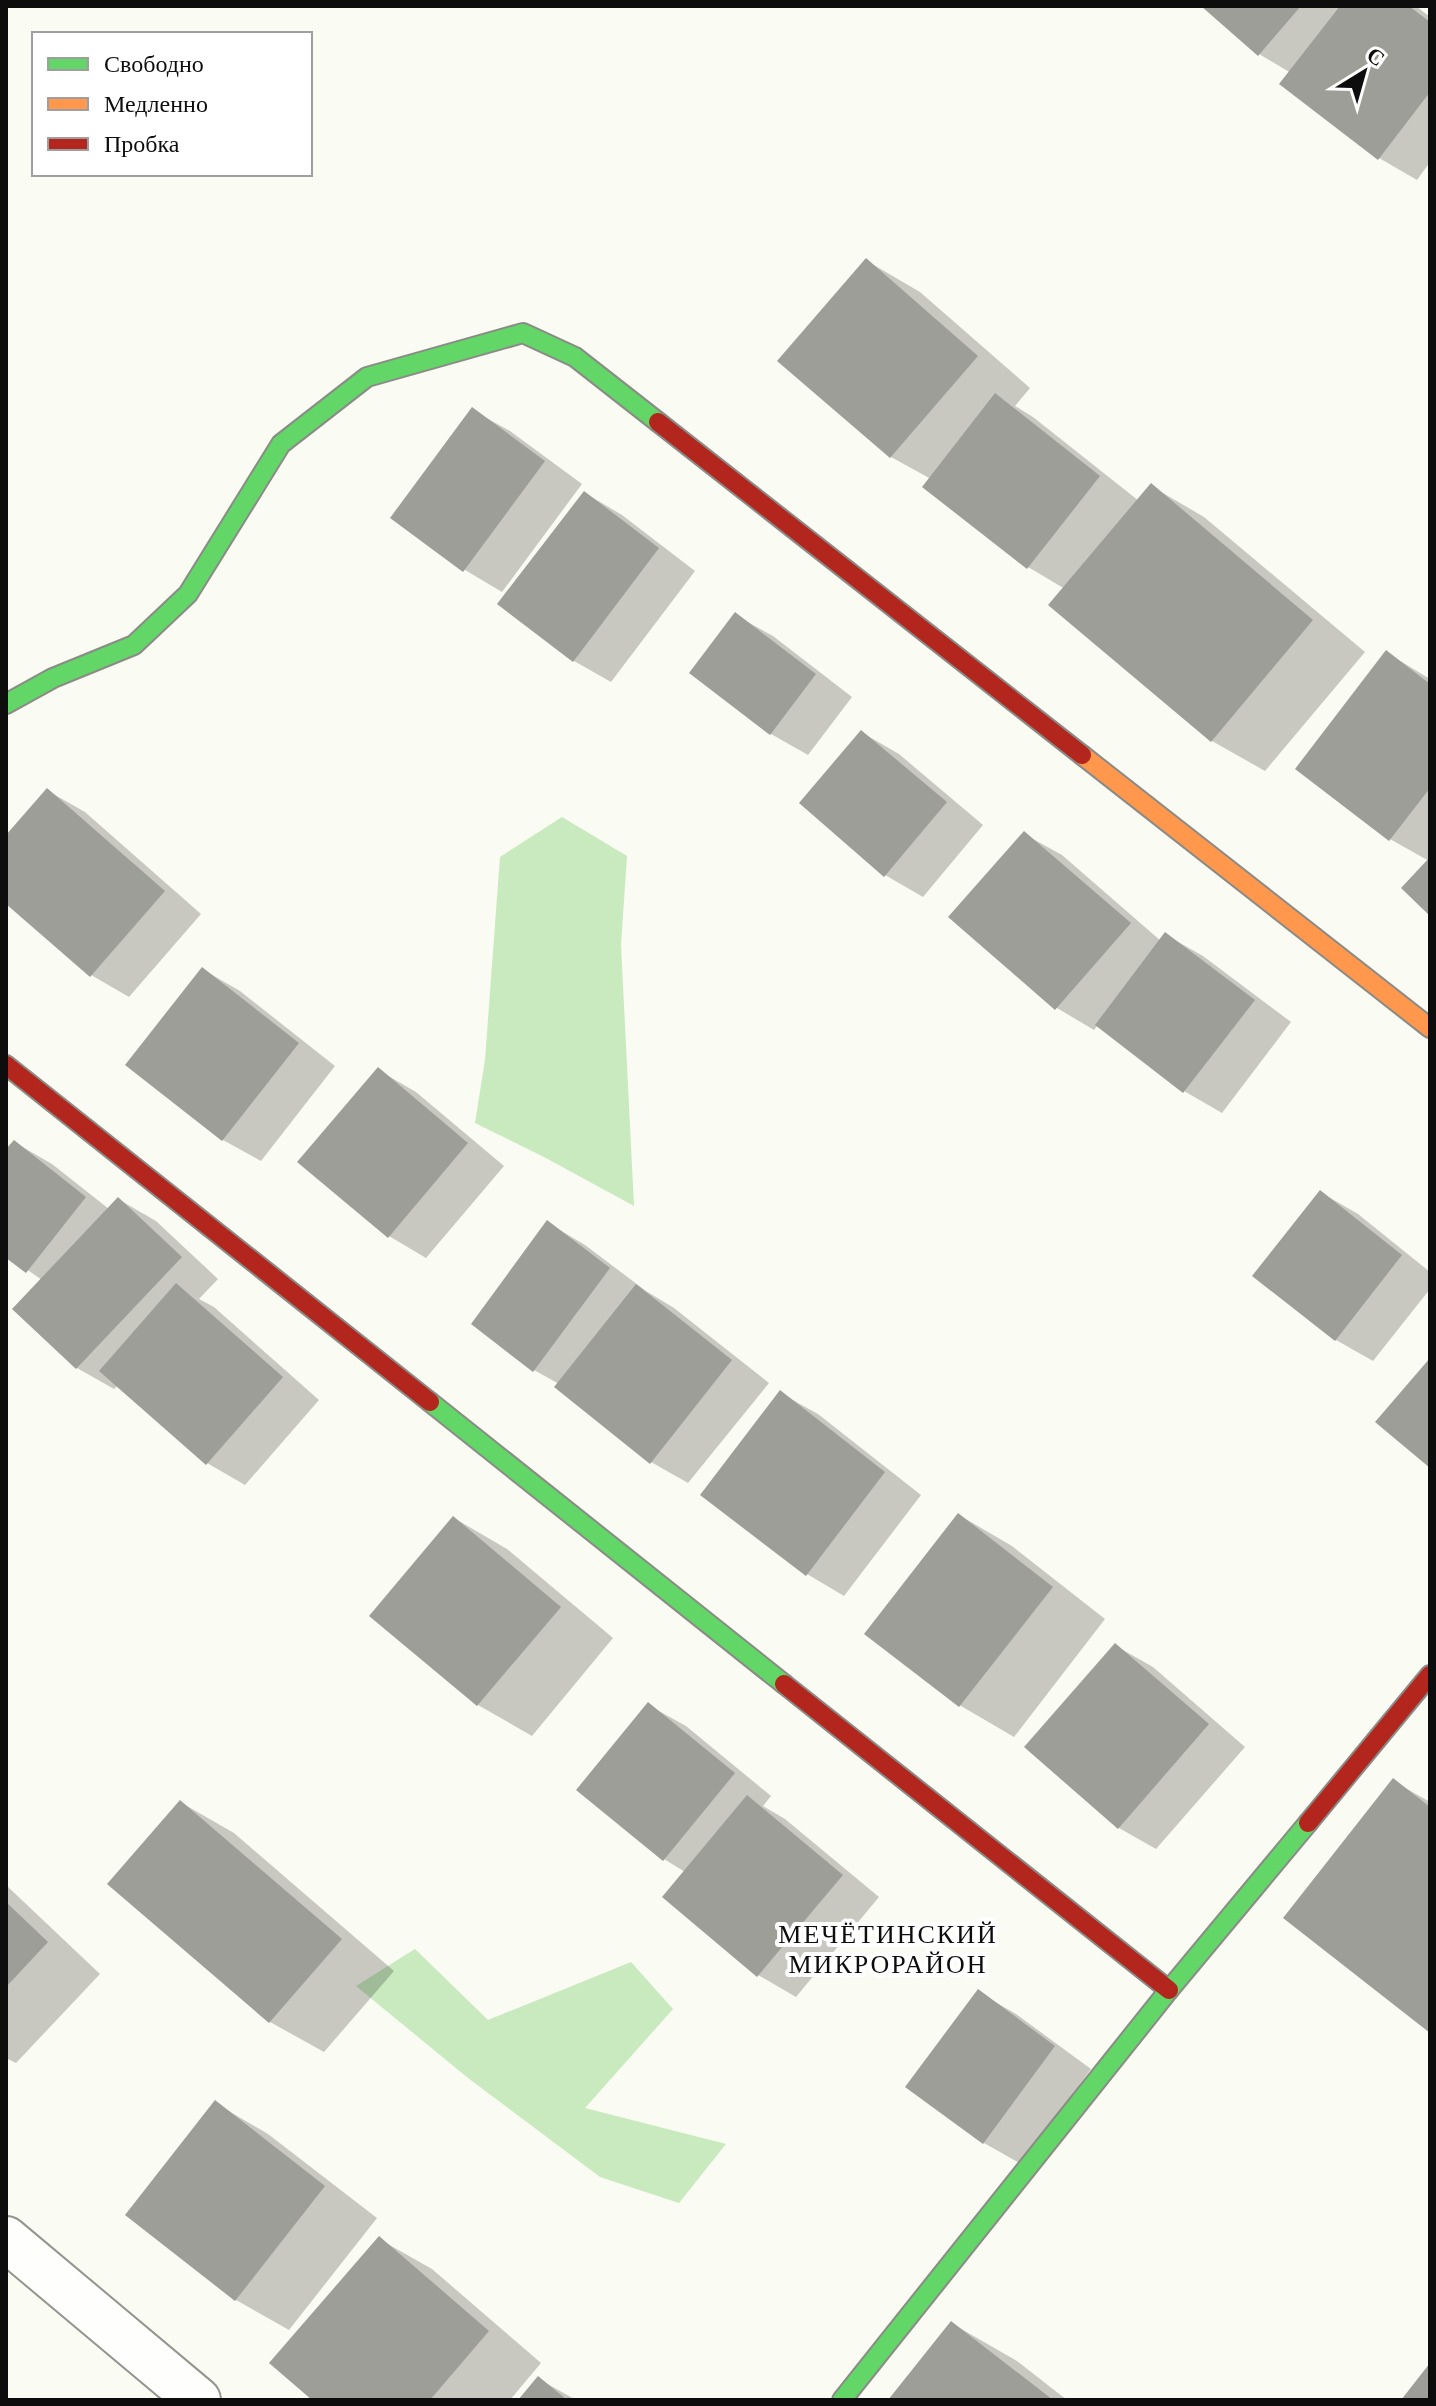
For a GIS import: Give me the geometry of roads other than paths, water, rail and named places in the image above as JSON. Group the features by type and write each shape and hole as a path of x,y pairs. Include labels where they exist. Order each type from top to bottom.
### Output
{"street":[{"path":"6,704 53,678 134,645 188,594 281,444 367,377 523,333 575,357 1430,1028"},
{"path":"6,1065 1169,1990"},
{"path":"842,2400 1169,1990 1430,1675"},
{"path":"6,2239 198,2400"}],"district":[{"name":"МЕЧЁТИНСКИЙ МИКРОРАЙОН","path":"888,1949"}]}
